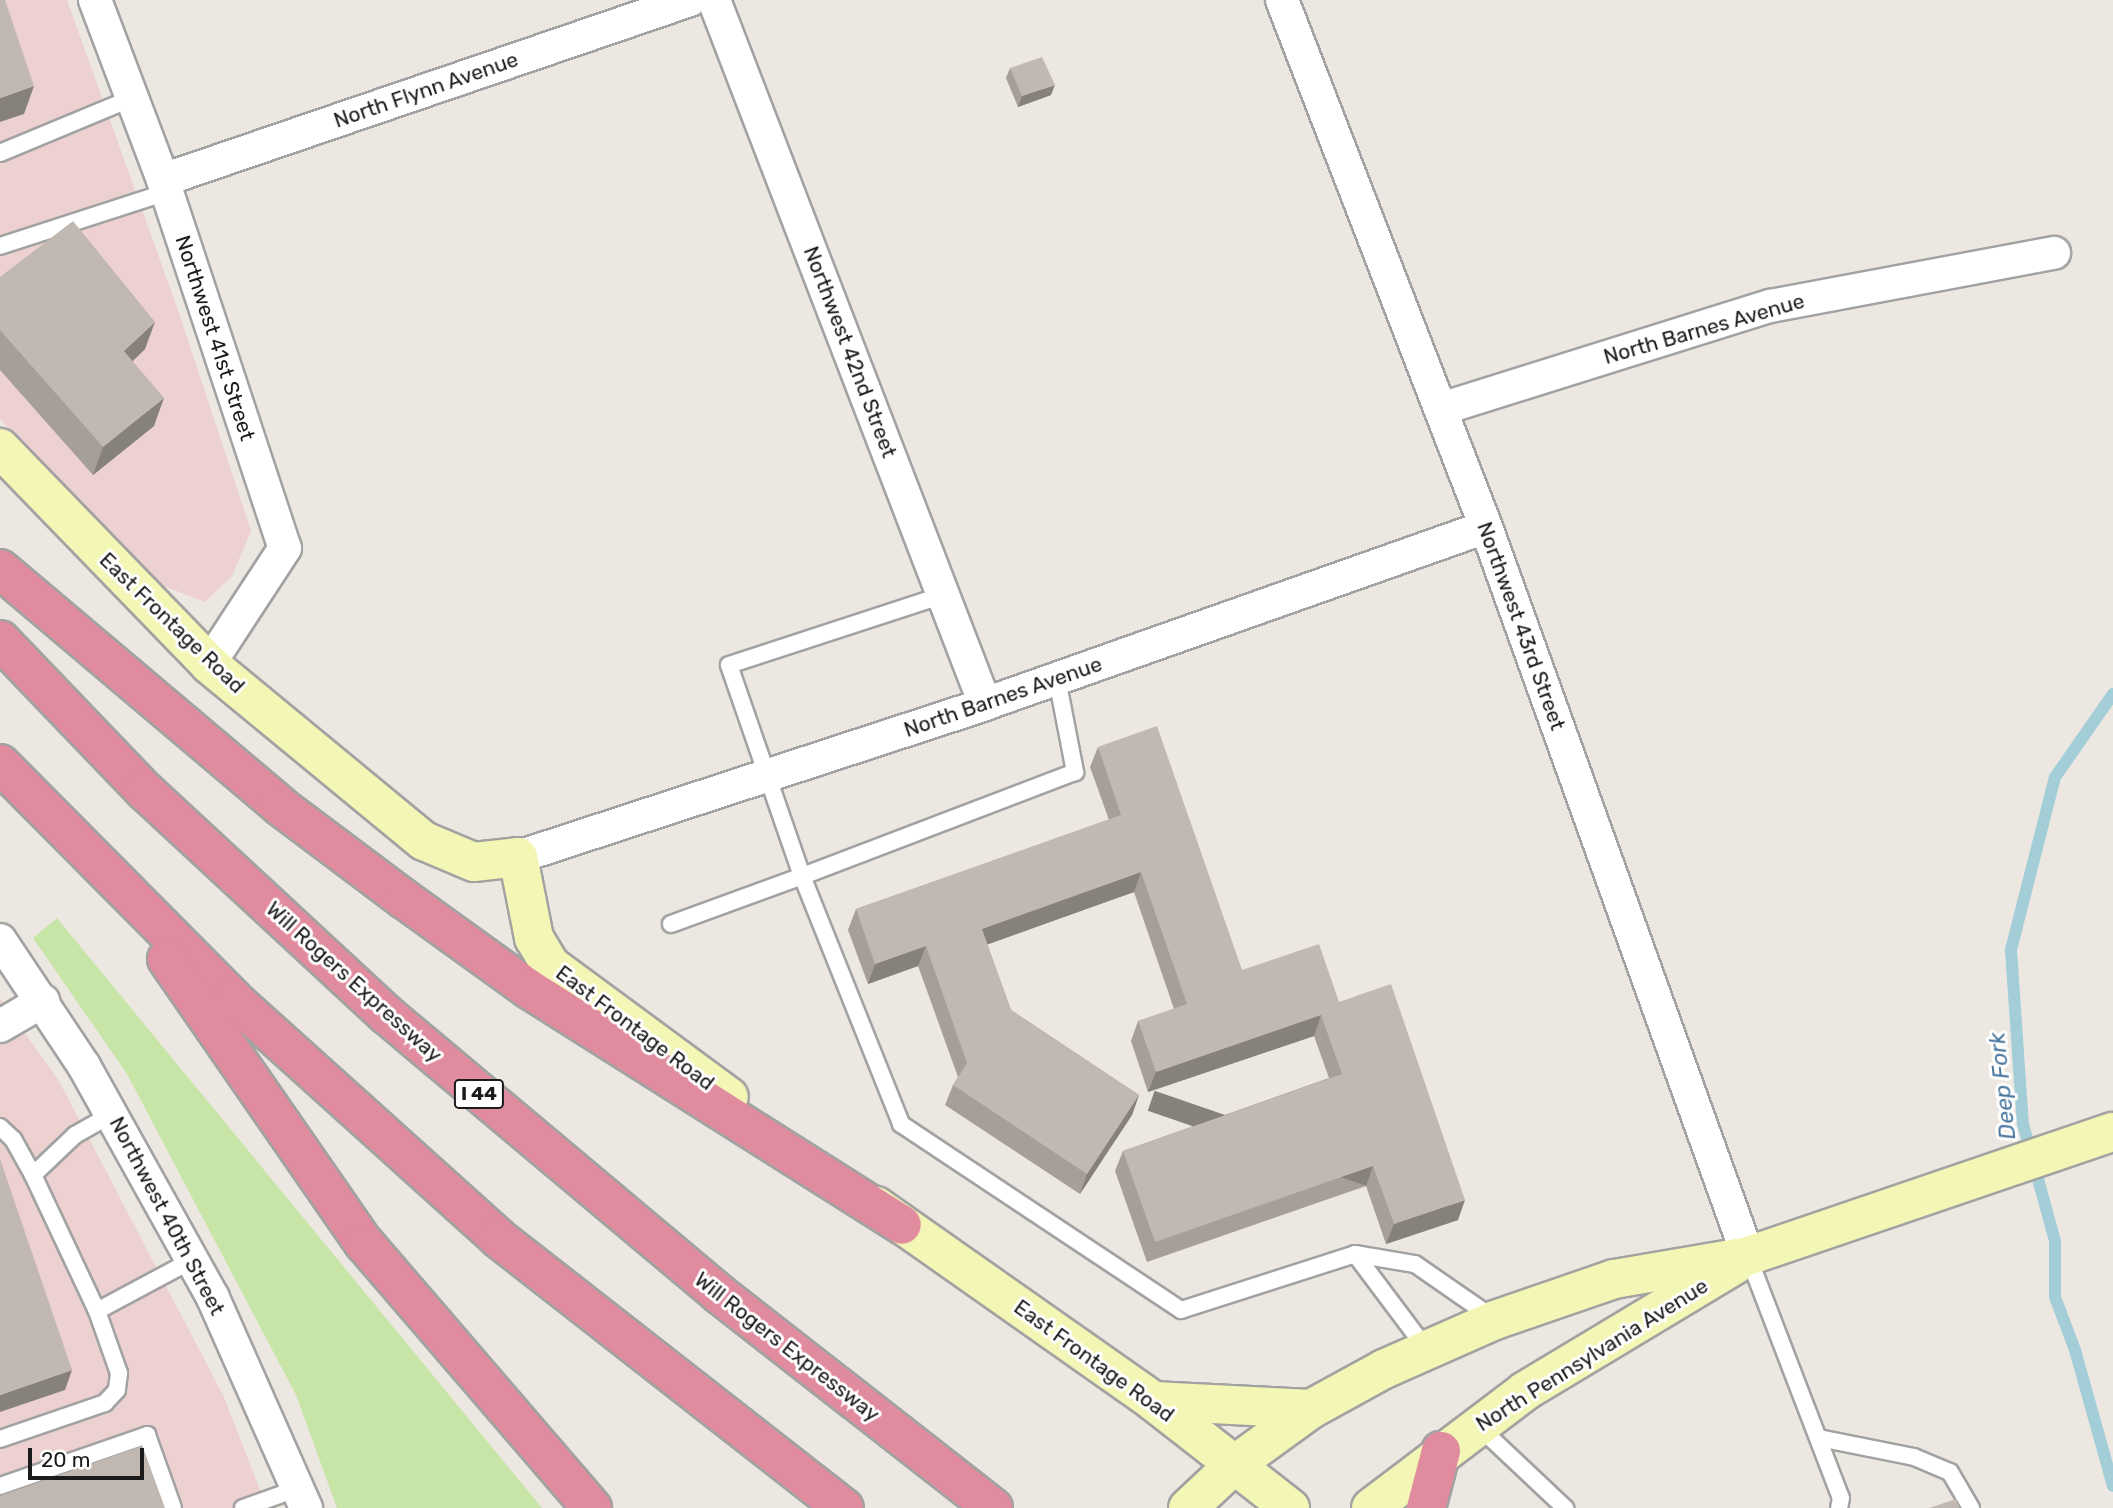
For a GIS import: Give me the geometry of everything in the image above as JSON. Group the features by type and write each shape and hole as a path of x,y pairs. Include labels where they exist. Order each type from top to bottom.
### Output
{"highway":[{"path":"0,569 280,806 449,932 528,989 902,1225"},
{"name":"Will Rogers Expressway","path":"0,640 145,791 387,1015 718,1293 993,1508"},
{"path":"0,764 116,885 233,999 498,1237 844,1508"},
{"path":"116,885 365,1242 592,1508"},
{"path":"1426,1508 1441,1451"}],"main road":[{"name":"East Frontage Road","path":"0,448 209,664 424,841 474,862 517,857 534,938 550,965 902,1225 1153,1401 1290,1508"},
{"name":"North Pennsylvania Avenue","path":"1188,1508 1234,1465 1311,1409 1427,1350 1496,1320 1614,1279 1748,1256 2096,1137"},
{"name":"North Pennsylvania Avenue","path":"1371,1508 1441,1451 1536,1384 1748,1256"},
{"path":"1153,1401 1311,1409"},
{"path":"1234,1465 1245,1508"}],"street":[{"name":"Northwest 41st Street","path":"95,0 165,186 285,548 209,664"},
{"name":"North Flynn Avenue","path":"165,186 690,0"},
{"name":"Northwest 42nd Street","path":"714,0 985,704"},
{"name":"Northwest 43rd Street","path":"1282,0 1486,527 1748,1256"},
{"name":"North Barnes Avenue","path":"1441,409 1770,306 2054,253"},
{"name":"North Barnes Avenue","path":"517,857 985,704 1486,527"},
{"name":"Northwest 40th Street","path":"0,940 43,1001 112,1114 192,1260 262,1399 303,1498"},
{"path":"0,1026 43,1001"}],"lane":[{"path":"0,153 132,98"},
{"path":"0,246 165,186"},
{"path":"943,595 729,664 802,876 901,1124 1181,1310 1355,1254 1415,1264 1496,1320"},
{"path":"671,924 1075,772 1057,679"},
{"path":"33,1175 75,1135 112,1114"},
{"path":"0,1127 13,1139 33,1175 97,1311 119,1373 117,1390 105,1403 0,1439"},
{"path":"1355,1254 1427,1350"},
{"path":"1748,1256 1841,1498 1839,1508"},
{"path":"97,1311 192,1260"},
{"path":"1478,1425 1565,1508"},
{"path":"0,1486 147,1434 173,1508"},
{"path":"1819,1438 1914,1457 1950,1472 1971,1508"},
{"path":"243,1508 303,1498"}],"shaded area":[{"path":"0,0 67,0 178,310 251,531 232,576 205,602 148,580 0,419"},
{"path":"0,998 59,1081 224,1397 267,1508 0,1508"}],"green space":[{"path":"57,918 542,1508 337,1508 296,1395 127,1074 33,938"}],"building":[{"path":"0,0 5,0 34,86 0,98"},
{"path":"1042,57 1055,85 1022,96 1010,68"},
{"path":"73,221 155,322 124,351 164,398 103,447 0,330 0,277"},
{"path":"1157,726 1242,970 1319,944 1339,1002 1391,984 1465,1200 1394,1224 1373,1166 1155,1242 1123,1151 1342,1074 1321,1015 1156,1072 1138,1021 1187,1004 1141,872 982,929 1011,1010 1139,1095 1087,1174 953,1085 967,1063 926,946 875,964 856,909 1121,815 1098,747"},
{"path":"0,1159 72,1370 0,1395"},
{"path":"142,1446 165,1508 0,1508 0,1496"},
{"path":"1956,1499 1959,1508 1929,1508"}],"waterway":[{"name":"Deep Fork","path":"2113,694 2055,777 2011,950 2023,1124 2055,1241 2055,1297 2075,1350 2113,1486"}]}
